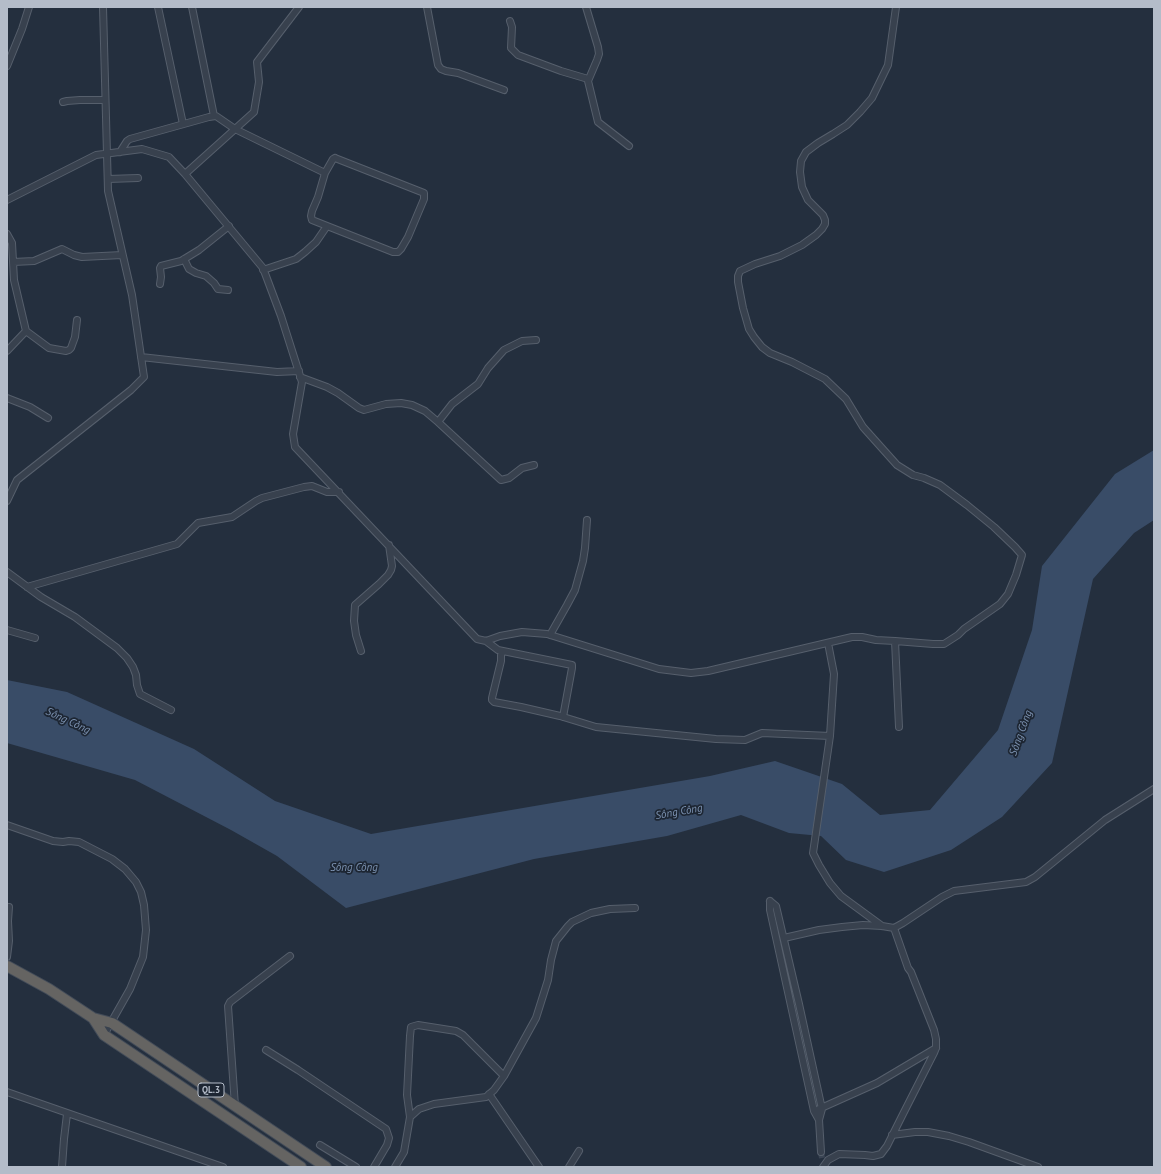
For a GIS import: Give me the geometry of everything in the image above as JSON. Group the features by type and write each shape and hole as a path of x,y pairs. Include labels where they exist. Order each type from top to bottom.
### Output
{"highway":[{"name":"QL.3","path":"7,966 49,989 93,1018 112,1023 326,1167"},
{"name":"QL.3","path":"93,1018 104,1035 301,1167"}],"street":[{"path":"7,66 22,30 28,7"},
{"path":"7,501 17,480 130,390 144,377 132,295 108,191 104,7"},
{"path":"158,7 183,124"},
{"path":"192,7 214,116 234,129 325,173"},
{"path":"185,174 254,112 259,82 257,62 299,7"},
{"path":"427,7 438,65 441,69 458,73 504,90"},
{"path":"586,7 599,54 598,60 588,79 598,122 629,146"},
{"path":"486,641 500,636 522,632 550,635 659,669 691,673 708,671 852,637 862,636 876,640 944,644 1000,604 1008,594 1022,555 1016,547 994,527 940,485 913,475 897,465 863,427 846,399 825,379 792,362 770,353 762,347 749,329 740,293 738,276 740,271 780,256 802,245 822,229 825,220 823,215 808,200 802,187 800,172 801,161 806,152 818,142 847,125 872,98 888,65 896,7"},
{"path":"510,21 512,27 511,48 518,55 588,79"},
{"path":"63,102 67,100 105,100"},
{"path":"120,152 130,139 214,116"},
{"path":"7,200 96,155 142,149 169,157 185,174 264,270 281,316 302,382 292,434 295,447 477,639 486,641 498,650 572,665 563,717"},
{"path":"336,158 424,194 425,196 408,237 398,252 393,252 327,226 312,220 311,216 325,173 333,159 336,158"},
{"path":"108,178 138,178"},
{"path":"160,284 161,266 172,264 184,259 199,250 228,226"},
{"path":"264,270 296,259 316,242 327,226"},
{"path":"7,234 12,243 11,265 26,331 49,348 66,351 71,348 75,337 77,320"},
{"path":"11,265 34,261 62,250 82,257 122,254"},
{"path":"184,259 189,269 206,276 218,289 228,290"},
{"path":"7,351 26,331"},
{"path":"438,422 452,404 478,384 488,368 504,350 522,341 536,340"},
{"path":"141,357 300,374 338,393 364,410 386,404 412,404 438,422 501,480 509,478 522,468 534,465"},
{"path":"7,398 30,407 48,418"},
{"path":"27,586 177,544 198,524 232,518 262,498 312,486 327,492 338,492"},
{"path":"550,635 575,590 584,554 587,520"},
{"path":"361,651 356,635 354,621 355,604 379,584 391,570 392,566 389,545"},
{"path":"7,572 41,597 75,617 117,648 127,658 133,667 140,694 171,710"},
{"path":"7,630 35,638"},
{"path":"894,641 899,727"},
{"path":"828,643 834,674 830,736 813,853 833,888 841,896 882,926"},
{"path":"503,651 492,700 494,702 563,717 596,727 716,739 745,740 762,733 830,736"},
{"path":"784,938 819,930 863,925 894,928 954,891 1026,882 1035,877 1105,820 1154,789"},
{"path":"7,825 53,841 79,842 112,859 125,869 136,882 141,892 144,905 146,930 143,957 130,989 104,1035"},
{"path":"819,1123 814,1111 770,910 770,902 776,906 822,1109 819,1123 823,1166"},
{"path":"7,957 9,941 9,907"},
{"path":"410,1117 419,1109 434,1104 486,1097 494,1090 504,1076 534,1021 548,980 556,941 572,922 591,913 610,909 635,908"},
{"path":"823,1166 833,1156 839,1154 873,1156 881,1154 936,1048 934,1030 911,972 908,968 894,928"},
{"path":"235,1106 228,1006 230,1002 290,956"},
{"path":"395,1167 404,1152 410,1117 407,1095 411,1028 418,1025 456,1031 463,1035 504,1076"},
{"path":"814,1111 822,1109 877,1083 936,1048"},
{"path":"266,1050 386,1130 389,1138 387,1145 374,1167"},
{"path":"7,1092 222,1167"},
{"path":"489,1094 539,1167"},
{"path":"62,1167 67,1114"},
{"path":"892,1135 928,1132 949,1136 976,1144 1038,1167"},
{"path":"320,1145 356,1167"},
{"path":"569,1167 579,1151"}],"water":[{"name":"Sông Công","path":"1154,450 1154,520 1134,533 1093,579 1052,763 1002,817 951,850 884,872 846,860 821,836 789,833 741,815 667,836 534,859 346,908 277,856 231,830 135,780 7,743 7,680 67,692 194,749 275,801 371,834 710,776 775,761 842,784 880,815 930,810 998,730 1032,630 1042,566 1115,474"}],"tunnel":[{"path":"821,1152 822,1158"}]}
